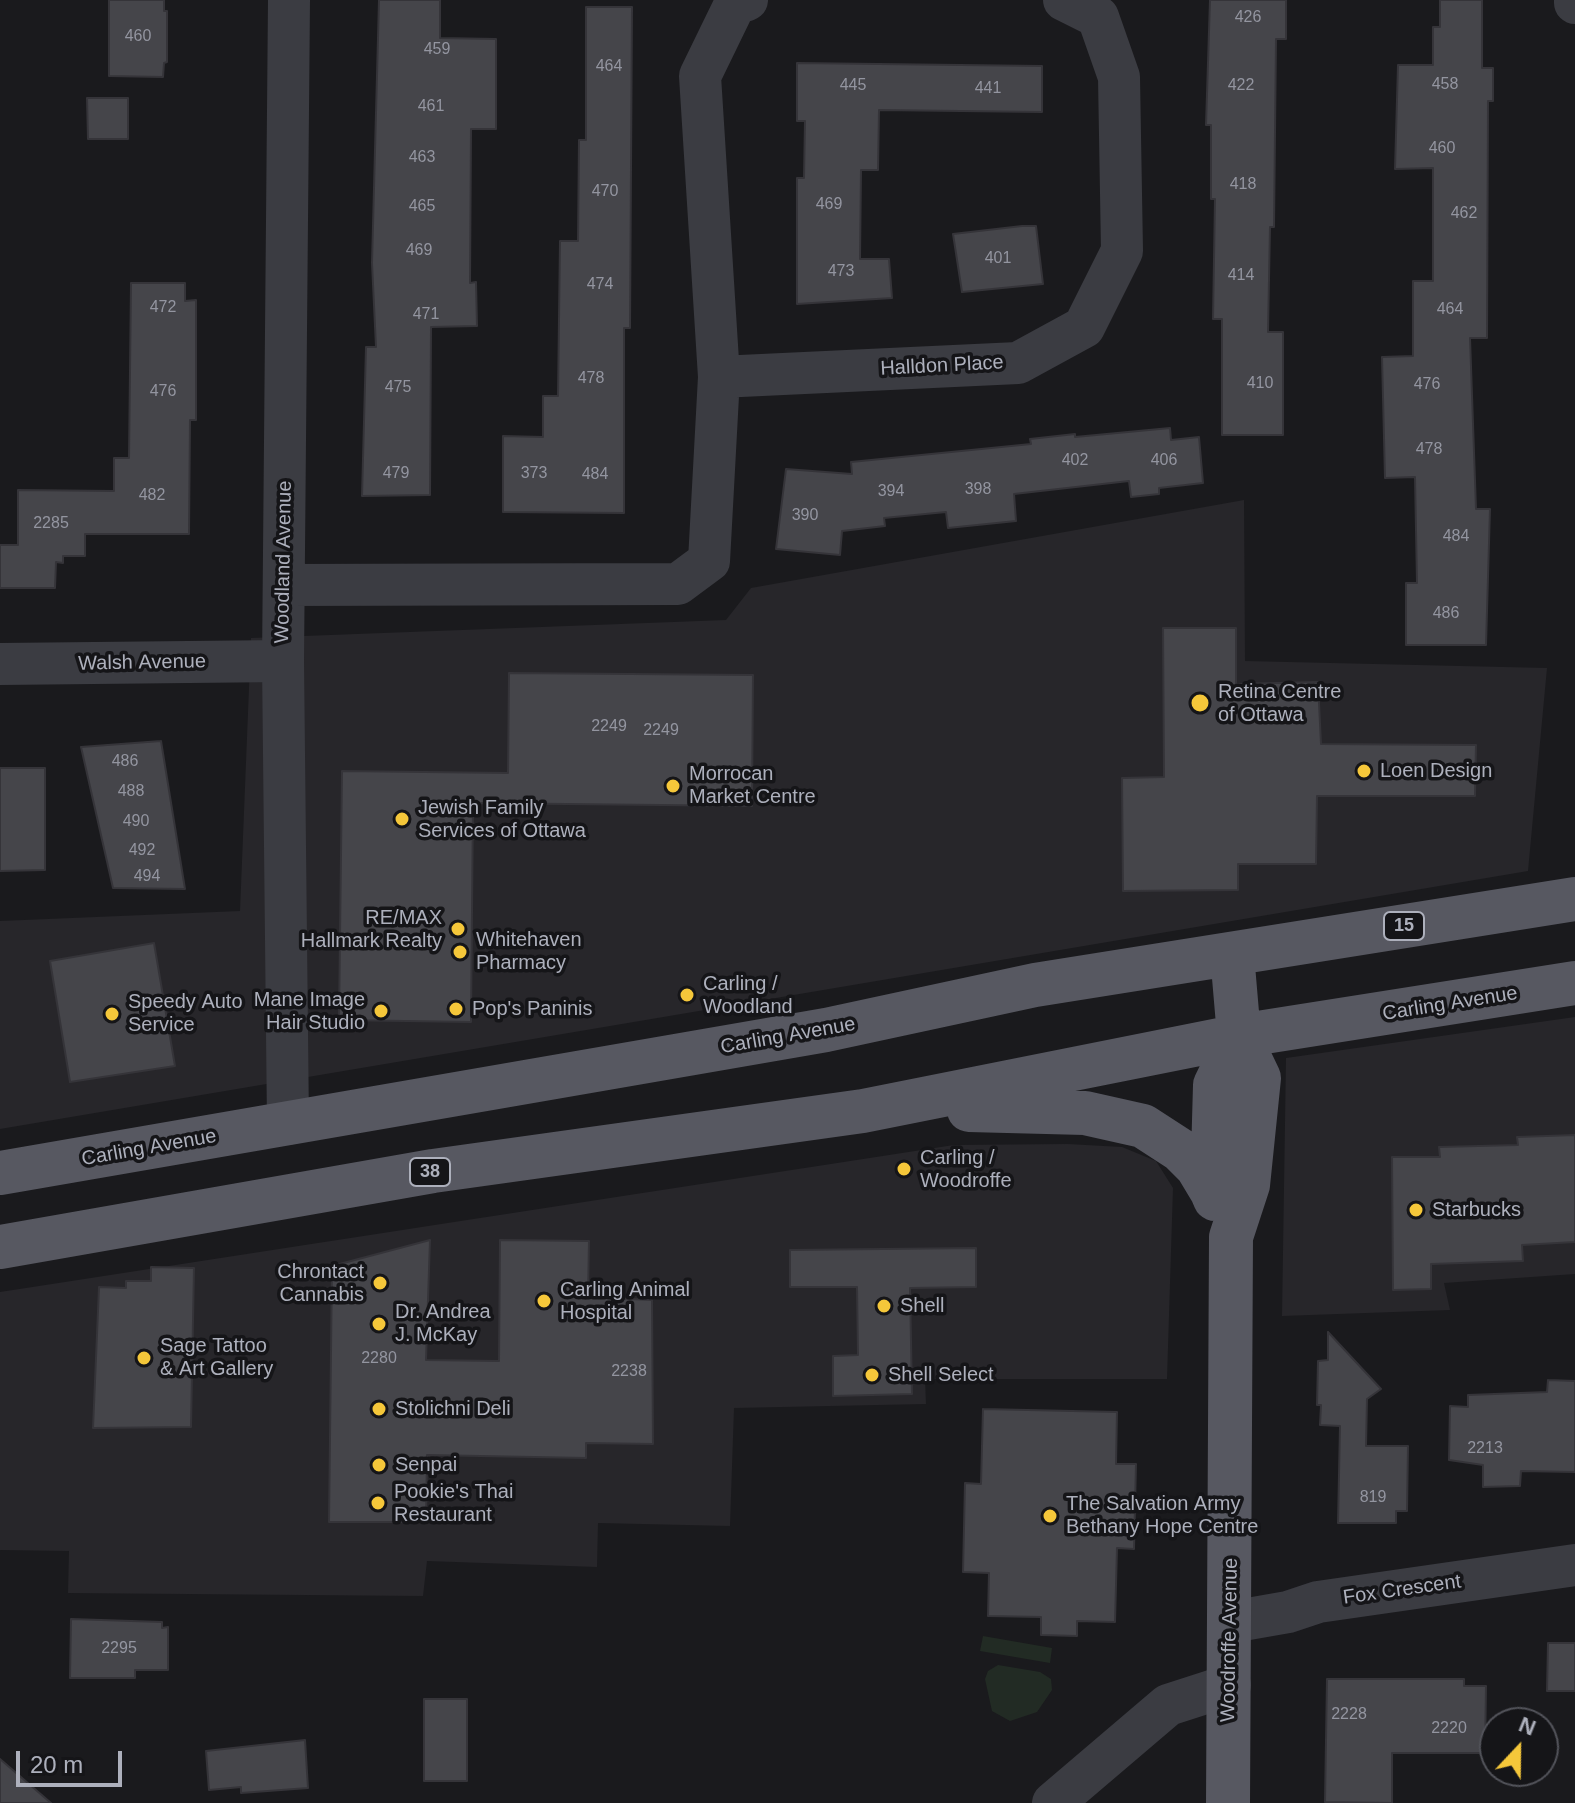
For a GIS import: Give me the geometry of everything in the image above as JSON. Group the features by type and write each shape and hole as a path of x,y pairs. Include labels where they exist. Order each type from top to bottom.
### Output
{"main road":[{"name":"Carling Avenue","path":"0,1173 826,1030 1035,985 1575,899"},
{"path":"1232,954 1239,1036"},
{"name":"Carling Avenue","path":"0,1247 433,1171 863,1111 1239,1036 1575,983"},
{"name":"Woodroffe Avenue","path":"1231,1237 1212,1192 1215,1085 1239,1036"},
{"name":"Woodroffe Avenue","path":"1228,1803 1231,1237 1248,1185 1259,1078 1239,1036"},
{"path":"863,1111 1037,1110 1116,1118 1161,1134 1197,1167 1212,1192"}],"street":[{"name":"Woodland Avenue","path":"288,1124 283,661 289,0"},
{"path":"284,585 678,584 709,561 719,377 700,76 735,4 747,0"},
{"name":"Halldon Place","path":"719,377 1018,363 1084,327 1122,251 1119,77 1098,17 1064,0"},
{"name":"Walsh Avenue","path":"0,664 283,661"},
{"name":"Fox Crescent","path":"1231,1622 1288,1612 1318,1602 1575,1565"},
{"path":"1053,1803 1168,1705 1230,1685"}],"shaded area":[{"path":"1244,500 1245,661 1547,668 1528,871 0,1129 0,921 240,911 251,638 726,620 751,588"},
{"path":"1575,1017 1575,1274 1444,1283 1450,1310 1282,1316 1286,1058"},
{"path":"954,1145 1122,1147 1156,1161 1173,1188 1167,1379 925,1379 926,1404 734,1408 730,1526 598,1523 597,1567 427,1561 423,1596 68,1593 69,1551 0,1550 0,1292"},
{"path":"983,1636 1052,1648 1050,1663 980,1651"},
{"path":"998,1665 1040,1672 1051,1679 1052,1690 1037,1712 1010,1721 992,1711 985,1679 988,1671"}],"building":[{"path":"109,0 164,0 164,11 167,11 167,62 164,63 163,77 109,76"},
{"path":"379,0 440,0 440,38 496,39 496,129 471,129 470,283 476,282 477,326 431,327 430,495 362,496 366,347 376,347 372,263"},
{"path":"1210,0 1286,0 1286,39 1276,39 1274,227 1270,227 1268,332 1283,332 1283,435 1222,435 1222,319 1213,319 1215,199 1211,199 1211,125 1206,125"},
{"path":"1440,0 1482,0 1482,68 1493,68 1493,101 1488,101 1487,338 1470,338 1476,509 1490,509 1486,645 1406,645 1406,583 1417,583 1415,477 1385,478 1382,357 1413,356 1413,281 1433,281 1433,168 1395,169 1398,65 1433,65 1433,27 1440,27"},
{"path":"586,7 632,7 630,328 624,328 624,513 503,512 503,436 543,437 543,396 558,396 560,241 578,241 579,140 586,140"},
{"path":"797,63 1042,66 1042,112 879,110 878,170 861,170 860,259 889,259 892,298 797,304 797,178 804,178 805,121 797,121"},
{"path":"87,98 128,98 128,139 88,139"},
{"path":"1036,226 1043,284 962,292 953,234"},
{"path":"131,283 185,283 185,301 196,300 196,420 190,420 189,534 85,534 85,556 63,556 63,563 56,562 55,588 0,588 0,545 18,545 18,490 114,491 114,458 129,458"},
{"path":"1170,428 1171,440 1199,437 1203,483 1159,488 1159,494 1131,497 1129,481 1014,494 1016,521 948,528 946,512 884,518 885,526 842,531 840,555 776,549 786,469 852,474 851,462 1031,444 1030,439 1075,434 1075,437"},
{"path":"1163,628 1236,628 1236,684 1318,682 1321,744 1476,745 1475,796 1317,796 1316,864 1238,864 1238,890 1123,891 1122,778 1164,777"},
{"path":"509,673 753,675 752,806 473,803 471,1022 339,1020 342,771 508,773"},
{"path":"161,741 185,889 113,888 81,747"},
{"path":"0,768 45,768 45,870 0,871"},
{"name":"Speedy Auto Service","path":"154,943 175,1066 70,1082 50,961"},
{"path":"1575,1135 1575,1242 1522,1245 1523,1261 1431,1264 1431,1289 1393,1290 1392,1157 1440,1157 1439,1147 1518,1145 1517,1137"},
{"path":"430,1240 426,1360 499,1361 500,1240 589,1241 588,1297 652,1300 653,1444 586,1443 586,1458 427,1455 426,1522 329,1522 332,1266"},
{"name":"Shell","path":"976,1248 976,1287 910,1288 912,1394 833,1396 833,1356 858,1355 857,1287 790,1287 790,1250"},
{"name":"Sage Tattoo & Art Gallery","path":"151,1267 194,1268 191,1427 93,1428 99,1287 126,1288 126,1281 151,1281"},
{"path":"1328,1332 1381,1389 1367,1399 1366,1446 1408,1446 1407,1511 1396,1511 1396,1523 1338,1523 1340,1426 1320,1425 1321,1405 1317,1405 1318,1361 1328,1360"},
{"path":"1548,1380 1575,1381 1575,1472 1521,1471 1520,1486 1483,1487 1483,1465 1449,1460 1450,1406 1468,1407 1468,1395 1547,1392"},
{"name":"The Salvation Army Bethany Hope Centre","path":"983,1409 1117,1412 1116,1464 1136,1464 1134,1549 1117,1548 1115,1622 1077,1621 1077,1636 1041,1635 1041,1617 988,1616 989,1573 963,1572 965,1483 981,1484"},
{"path":"71,1619 162,1622 162,1628 168,1627 168,1670 135,1670 135,1678 70,1678"},
{"path":"1548,1643 1575,1643 1575,1691 1547,1691"},
{"path":"1327,1679 1464,1679 1464,1686 1486,1686 1486,1707 1479,1707 1479,1753 1392,1753 1392,1803 1325,1802"},
{"path":"424,1699 467,1699 467,1781 424,1781"},
{"path":"305,1740 308,1788 241,1793 241,1787 209,1790 206,1751"},
{"path":"0,1759 51,1803 0,1803"}],"place":[{"name":"Retina Centre of Ottawa","path":"1200,703"},
{"name":"Loen Design","path":"1364,771"},
{"name":"Morrocan Market Centre","path":"673,786"},
{"name":"Jewish Family Services of Ottawa","path":"402,819"},
{"name":"RE/MAX Hallmark Realty","path":"458,929"},
{"name":"Whitehaven Pharmacy","path":"460,952"},
{"name":"Carling / Woodland","path":"687,995"},
{"name":"Pop's Paninis","path":"456,1009"},
{"name":"Mane Image Hair Studio","path":"381,1011"},
{"name":"Speedy Auto Service","path":"112,1014"},
{"name":"Carling / Woodroffe","path":"904,1169"},
{"name":"Starbucks","path":"1416,1210"},
{"name":"Chrontact Cannabis","path":"380,1283"},
{"name":"Carling Animal Hospital","path":"544,1301"},
{"name":"Shell","path":"884,1306"},
{"name":"Dr. Andrea J. McKay","path":"379,1324"},
{"name":"Sage Tattoo & Art Gallery","path":"144,1358"},
{"name":"Shell Select","path":"872,1375"},
{"name":"Stolichni Deli","path":"379,1409"},
{"name":"Senpai","path":"379,1465"},
{"name":"Pookie's Thai Restaurant","path":"378,1503"},
{"name":"The Salvation Army Bethany Hope Centre","path":"1050,1516"}]}
